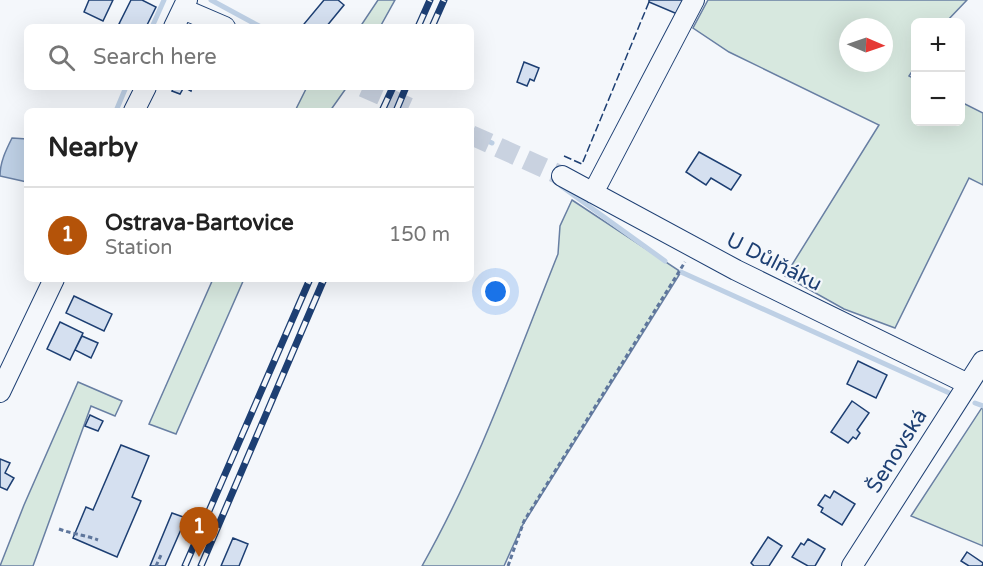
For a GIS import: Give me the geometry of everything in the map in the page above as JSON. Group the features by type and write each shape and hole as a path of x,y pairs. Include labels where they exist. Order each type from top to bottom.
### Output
{"street":[{"path":"593,193 694,0"},
{"path":"175,24 185,4 220,24"},
{"path":"136,108 144,90"},
{"name":"U Důlňáku","path":"562,176 736,270 968,384"},
{"path":"0,392 53,282"},
{"name":"Šenovská","path":"852,566 983,361"}],"path":[{"path":"508,566 524,521 694,248"},
{"path":"59,529 98,540"},
{"path":"156,566 161,555"}],"shaded area":[{"path":"378,0 395,0 382,24 362,24"},
{"path":"708,0 967,0 950,18 911,18 911,73 909,76 911,77 911,126 965,126 965,104 983,113 983,185 969,178 895,328 844,309 785,276 879,125 729,52 693,28"},
{"path":"306,90 345,90 332,108 296,108"},
{"path":"572,200 681,272 522,526 504,566 422,566 461,490 495,412 558,254 560,226"},
{"path":"212,282 243,282 176,434 149,424"},
{"path":"78,382 122,401 115,416 91,406 33,566 0,566 24,505"},
{"path":"983,406 983,546 911,516"}],"water":[{"path":"12,138 24,139 24,181 0,176"}],"building":[{"path":"89,0 113,0 103,21 84,12"},
{"path":"131,0 142,0 156,7 148,24 119,24"},
{"path":"324,0 338,0 344,5 328,24 304,24"},
{"path":"649,0 688,0 682,16"},
{"path":"524,62 539,68 534,81 530,79 527,86 517,82"},
{"path":"172,90 182,90 180,94"},
{"path":"699,152 741,175 731,190 711,178 706,185 686,172"},
{"path":"74,296 112,314 104,331 66,313"},
{"path":"60,322 83,333 70,360 47,349"},
{"path":"82,336 98,343 91,358 75,350"},
{"path":"858,361 887,375 876,398 847,384"},
{"path":"852,401 869,413 857,430 860,433 856,439 853,437 848,443 831,432"},
{"path":"90,415 103,421 98,431 85,426"},
{"path":"121,445 149,456 132,497 141,501 117,557 73,538 86,507 93,510"},
{"path":"0,459 10,463 5,473 14,478 7,490 0,487"},
{"path":"834,491 855,504 842,525 821,512 823,508 818,505 825,495 830,498"},
{"path":"172,513 186,518 165,566 150,566"},
{"path":"768,537 782,546 769,566 754,566 751,563"},
{"path":"233,538 248,544 239,566 221,566"},
{"path":"808,539 825,549 815,566 808,566 792,557 801,543 804,545"},
{"path":"967,552 983,563 982,566 969,566 961,561"}],"waterway":[{"path":"153,24 164,0"},
{"path":"211,0 255,24"},
{"path":"117,108 125,90"},
{"path":"474,134 492,143"},
{"path":"561,186 665,261"},
{"path":"681,272 956,396"},
{"path":"975,403 983,406"}],"tunnel":[{"path":"370,90 410,108"},
{"path":"474,136 562,176"}],"railway":[{"path":"419,24 430,0"},
{"path":"433,24 444,0"},
{"path":"383,108 392,90"},
{"path":"397,108 405,90"},
{"path":"185,566 309,282"},
{"path":"201,566 323,282"}],"fence":[{"path":"564,156 582,164 649,2"}],"place":[{"name":"Ostrava-Bartovice","path":"199,557"}]}
